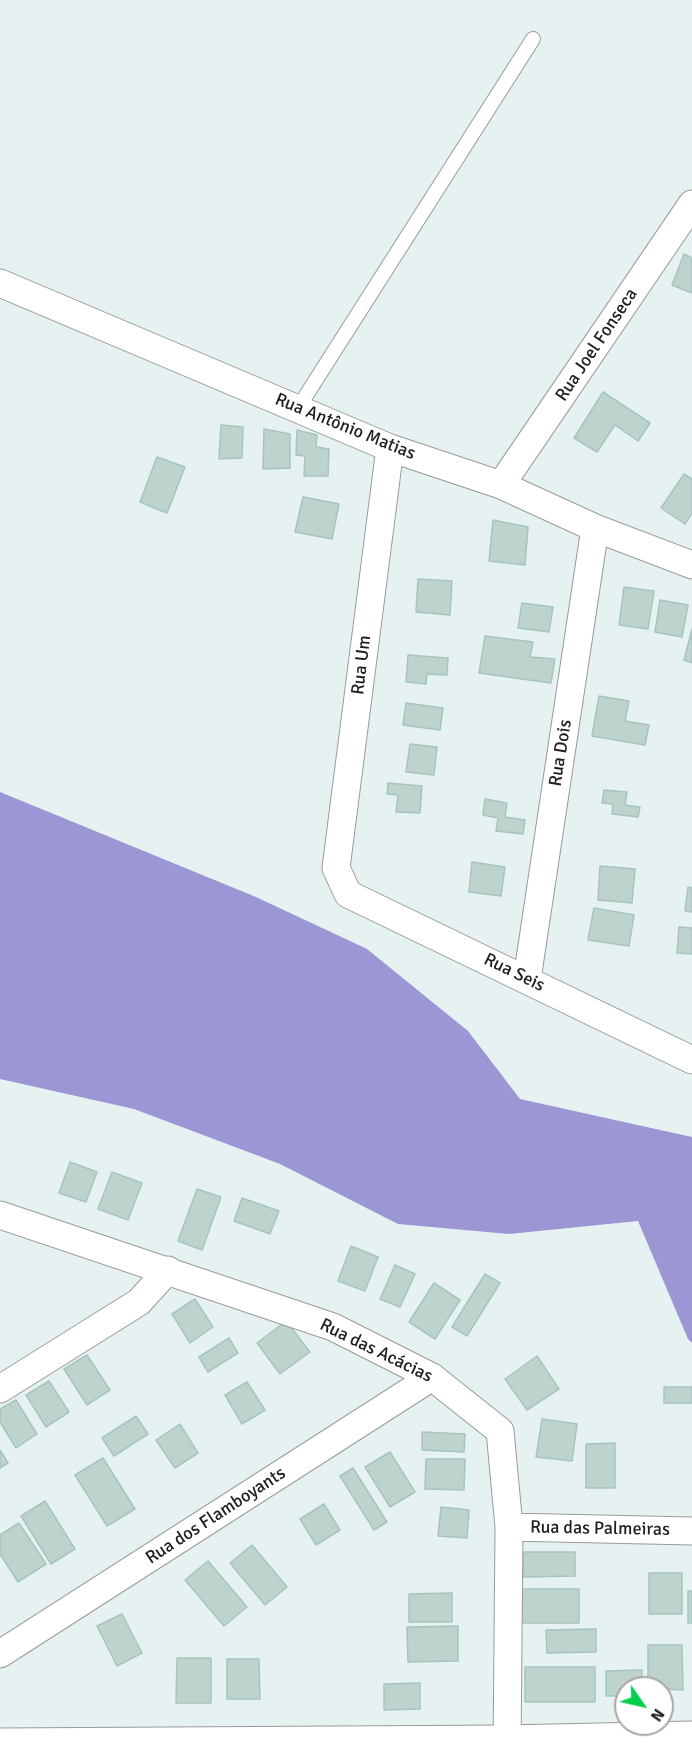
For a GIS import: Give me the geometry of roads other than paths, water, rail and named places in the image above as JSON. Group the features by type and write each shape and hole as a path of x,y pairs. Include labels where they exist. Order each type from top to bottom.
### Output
{"street":[{"name":"Rua Joel Fonseca","path":"501,485 692,204"},
{"name":"Rua Antônio Matias","path":"0,283 390,448 501,485 595,528 692,565"},
{"name":"Rua Um","path":"341,880 336,868 390,448"},
{"name":"Rua Dois","path":"527,979 595,528"},
{"name":"Rua Seis","path":"341,880 348,894 692,1060"},
{"name":"Rua das Acácias","path":"0,1215 333,1327 432,1377 500,1431 509,1527 506,1748"},
{"path":"0,1389 139,1302 168,1270"},
{"name":"Rua dos Flamboyants","path":"0,1654 432,1377"},
{"name":"Rua das Palmeiras","path":"509,1527 692,1531"},
{"path":"0,1745 506,1748 692,1738"}],"lane":[{"path":"298,408 533,39"}]}
